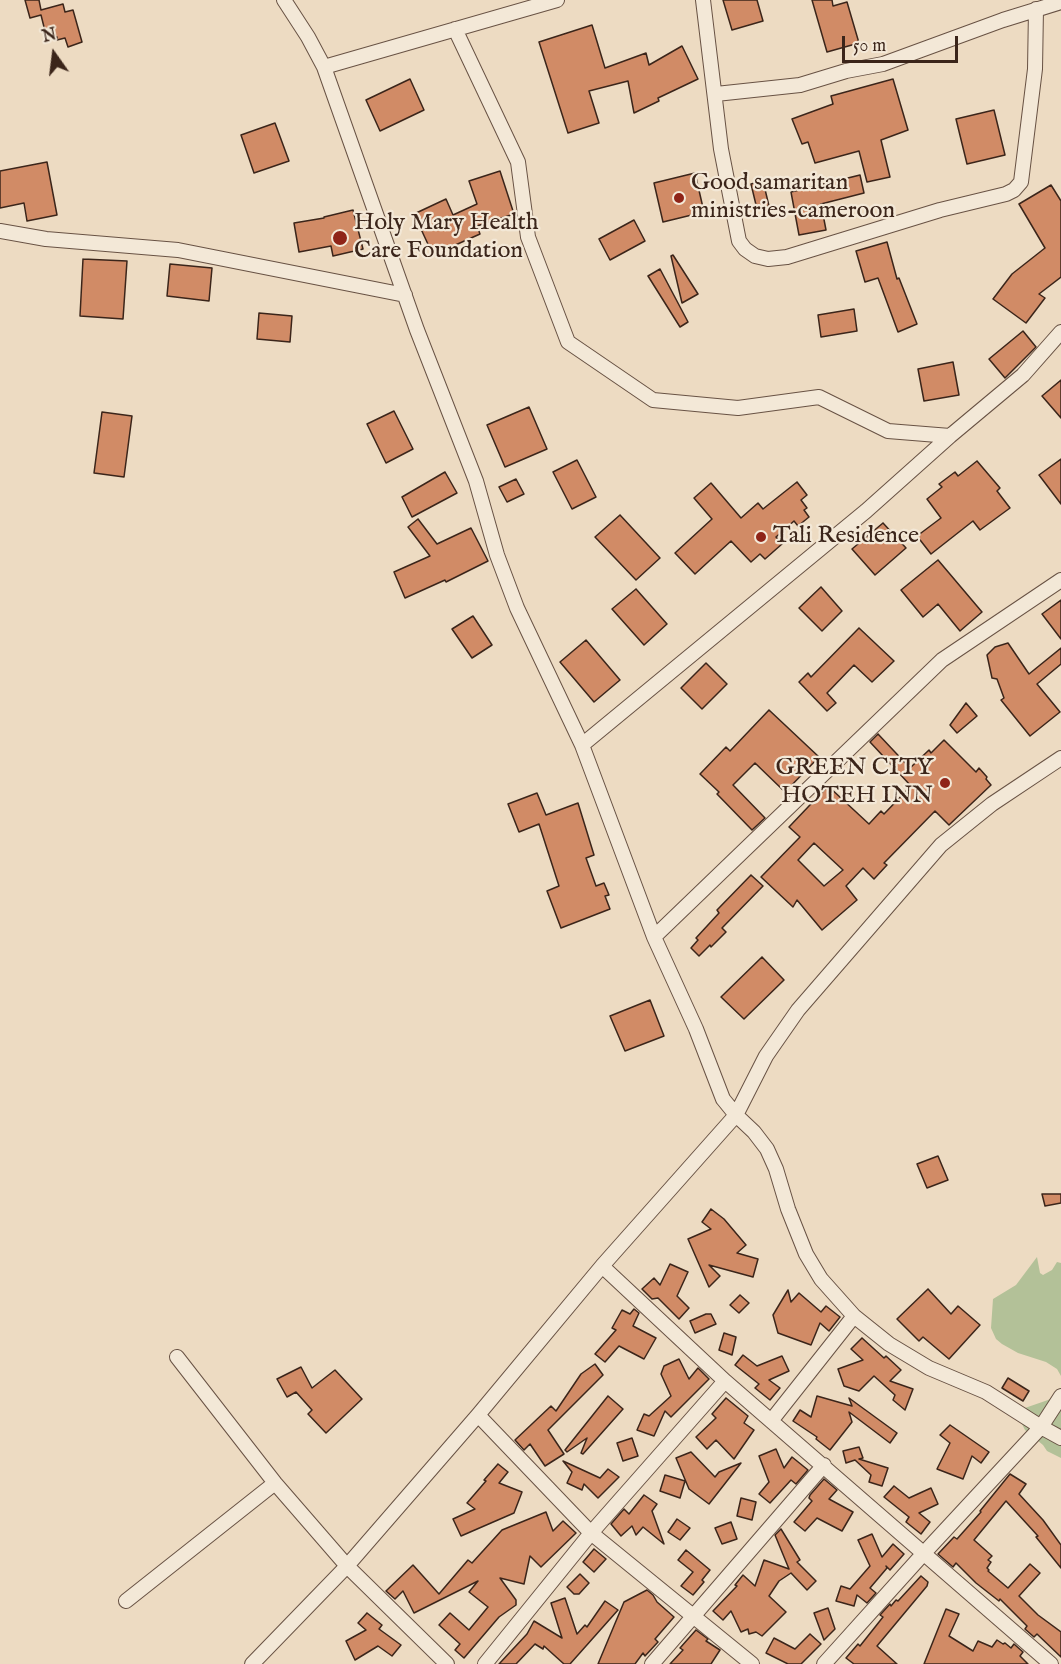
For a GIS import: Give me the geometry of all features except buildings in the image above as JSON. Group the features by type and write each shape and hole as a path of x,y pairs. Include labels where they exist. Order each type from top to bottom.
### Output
{"street":[{"path":"284,0 324,67 405,295 476,481 497,555 517,608 582,745 654,937 696,1029 723,1099 767,1149 806,1254 821,1279 854,1316 899,1350 929,1368 986,1392 1061,1438"},
{"path":"324,67 557,0"},
{"path":"703,0 721,149 739,241 755,256 768,259 787,257 1014,190 1021,182 1035,69 1036,9"},
{"path":"716,94 800,84 846,71 883,64 1003,20 1061,2"},
{"path":"455,28 518,162 528,237 568,342 653,400 738,408 819,397 888,431 950,436"},
{"path":"0,231 46,239 178,250 405,295"},
{"path":"582,745 866,512 950,436 1023,375 1061,332"},
{"path":"654,937 942,660 1061,580"},
{"path":"252,1664 347,1566 478,1415 602,1266 736,1115 766,1056 798,1010 941,846 992,804 1061,758"},
{"path":"602,1266 725,1381 824,1465 850,1492 1051,1664"},
{"path":"771,1421 854,1316"},
{"path":"177,1357 274,1483 347,1566 447,1664"},
{"path":"485,1664 591,1533 725,1381"},
{"path":"824,1664 1041,1427 1061,1396"},
{"path":"478,1415 591,1533 752,1664"},
{"path":"652,1664 824,1465"},
{"path":"126,1601 274,1483"}],"green space":[{"path":"1037,1257 1040,1273 1043,1275 1052,1270 1057,1262 1061,1263 1061,1376 1057,1369 1046,1362 1018,1353 1002,1344 996,1339 991,1328 993,1299 1016,1285"},
{"path":"1061,1392 1061,1458 1047,1451 1025,1430 1021,1422 1022,1409 1048,1400"}],"place":[{"name":"Good samaritan ministries-cameroon","path":"679,198"},
{"name":"Holy Mary Health Care Foundation","path":"340,238"},
{"name":"Tali Residence","path":"761,537"},
{"name":"GREEN CITY HOTEH INN","path":"945,783"}]}
